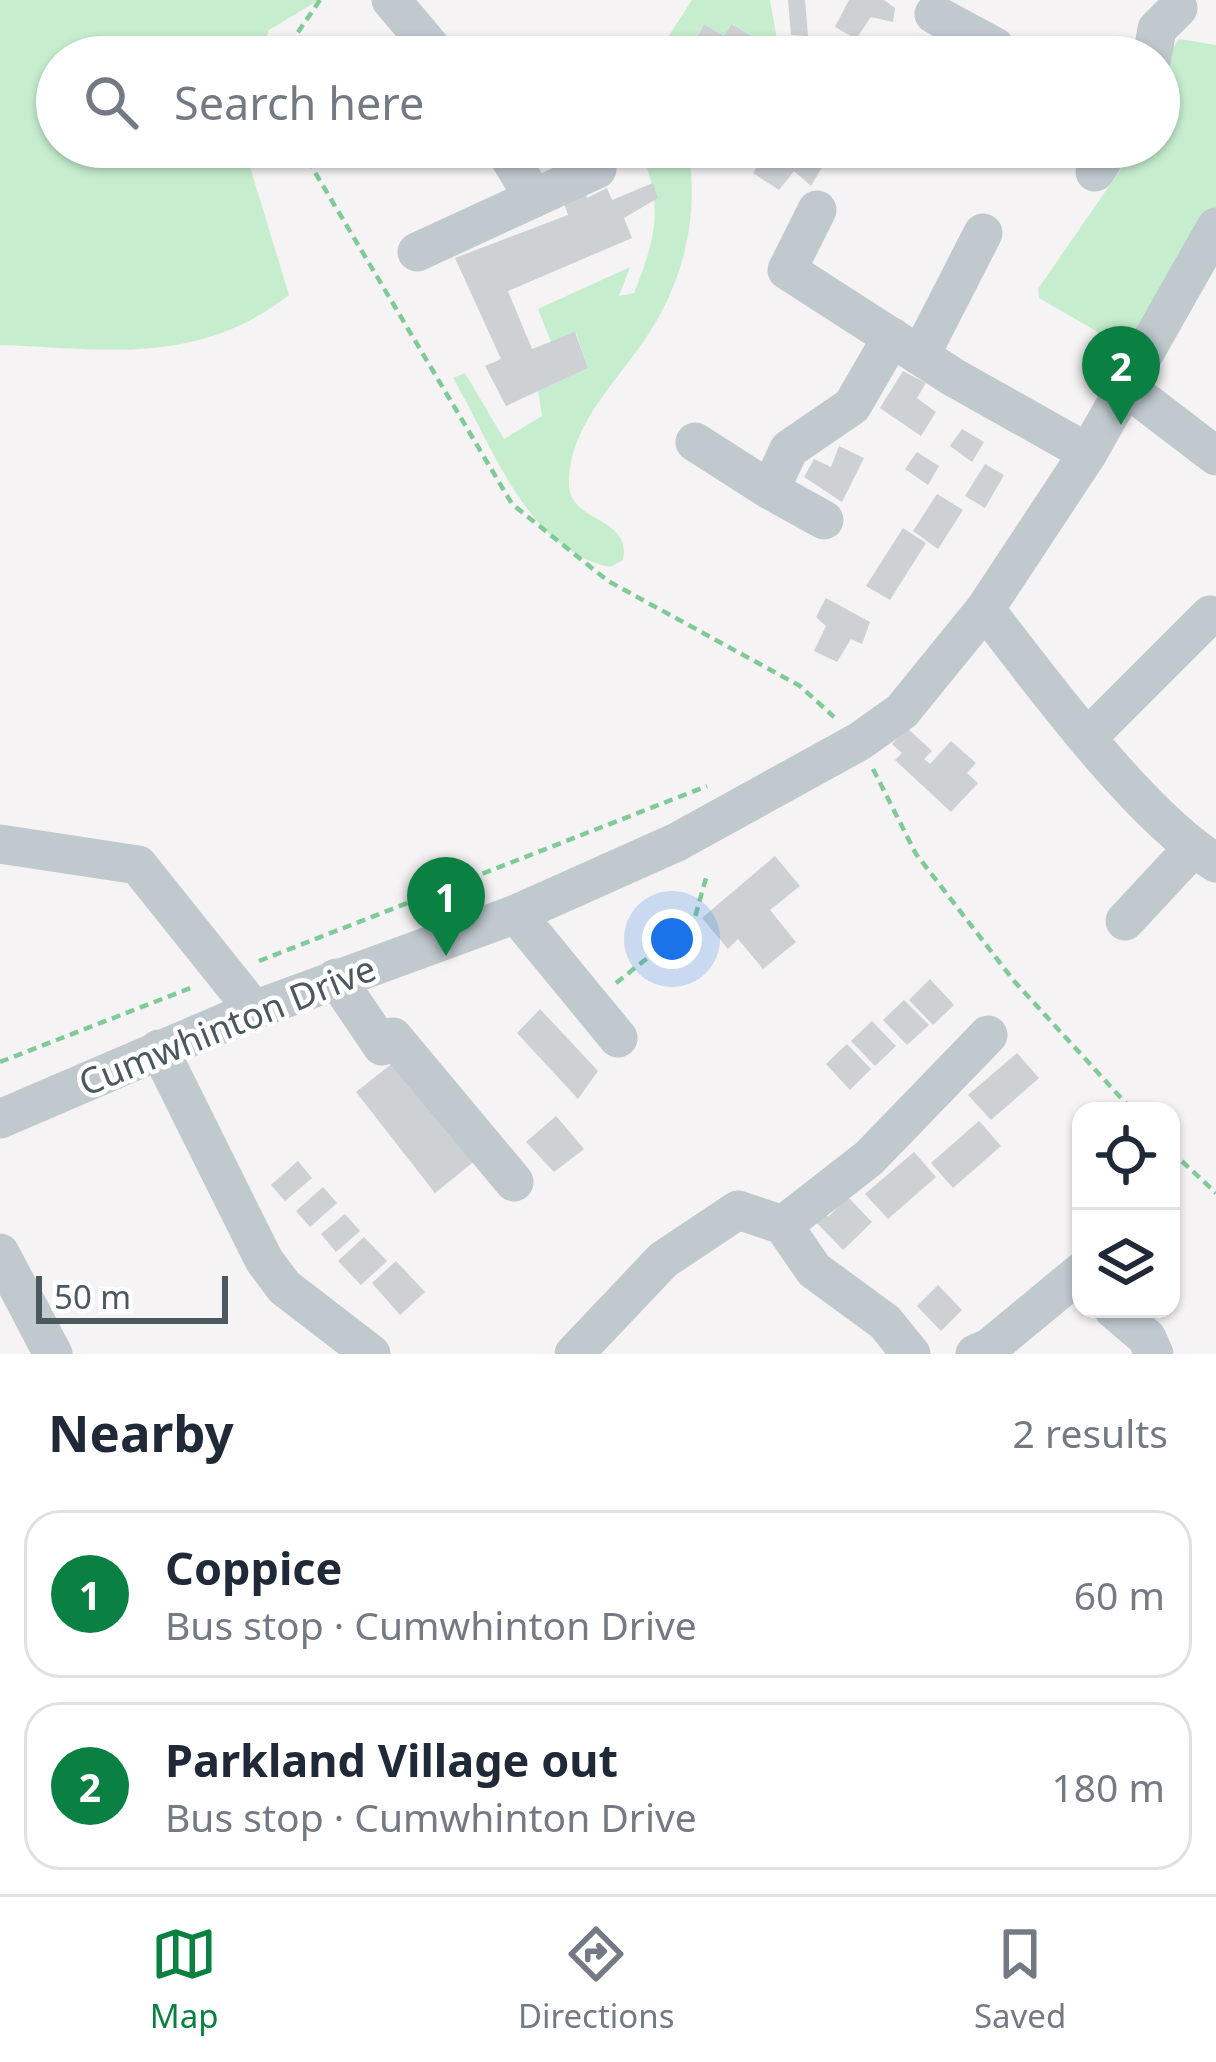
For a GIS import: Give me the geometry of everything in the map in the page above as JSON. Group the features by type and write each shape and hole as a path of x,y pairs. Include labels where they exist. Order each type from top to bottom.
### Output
{"street":[{"path":"391,0 421,36"},
{"path":"1156,36 1157,29 1188,8"},
{"path":"516,168 534,198"},
{"path":"417,252 597,169"},
{"path":"817,210 788,270 1088,453"},
{"name":"Cumwhinton Drive","path":"0,1118 254,1010 516,914 694,834 860,741 902,711 985,609 1088,453 1216,227"},
{"path":"770,490 789,449 852,406 906,346 983,233"},
{"path":"1127,388 1216,456"},
{"path":"695,442 824,520"},
{"path":"985,609 1137,794 1204,855 1125,920"},
{"path":"1090,735 1206,611"},
{"path":"0,844 138,865 254,1010"},
{"path":"516,914 618,1038"},
{"path":"336,978 382,1046 393,1037 514,1182"},
{"path":"783,1225 869,1158 988,1035"},
{"path":"158,1049 264,1260 284,1286 371,1354"},
{"path":"574,1354 663,1260 738,1210 783,1225 814,1270 885,1322 911,1354"},
{"path":"0,1253 53,1354"},
{"path":"975,1354 1072,1283"},
{"path":"1124,1318 1147,1338 1154,1354"}],"path":[{"path":"295,36 320,0"},
{"path":"312,168 512,504 608,581 800,686 860,741 916,854 1015,981 1125,1102"},
{"path":"0,1062 726,779"},
{"path":"590,1004 694,921 706,878"},
{"path":"1180,1159 1216,1193"}],"green space":[{"path":"0,0 319,0 269,30 267,36 36,36 36,168 250,168 289,295 255,318 186,343 115,350 0,345"},
{"path":"692,0 770,0 776,36 751,36 733,24 724,36 704,24 698,36 669,36"},
{"path":"1180,39 1216,45 1216,224 1129,350 1039,298 1038,289 1122,168 1180,168"},
{"path":"646,168 691,168 689,227 679,270 651,330 587,421 571,462 572,497 610,527 623,545 623,560 610,567 581,556 534,517 498,463 453,378 465,373 504,439 542,416 538,391 588,368 576,333 551,342 538,309 630,267 619,296 634,293 652,237 652,185"}],"building":[{"path":"788,0 805,0 808,36 791,35"},
{"path":"849,0 884,0 895,8 893,22 871,17 858,36 835,27"},
{"path":"704,24 724,36 698,36"},
{"path":"732,24 751,36 724,36"},
{"path":"756,168 822,168 811,186 794,171 779,190 753,173"},
{"path":"653,183 658,198 624,218 632,238 508,291 532,349 575,332 588,368 506,406 485,366 501,359 455,258 568,215 564,203 585,192 587,198 607,188 612,200"},
{"path":"903,371 926,383 917,398 936,412 921,436 880,408"},
{"path":"962,429 984,442 972,462 950,446"},
{"path":"839,446 864,458 842,502 804,477 814,459 831,467"},
{"path":"917,452 939,466 928,485 905,469"},
{"path":"985,464 1004,475 985,508 965,496"},
{"path":"937,494 963,510 938,549 913,531"},
{"path":"903,528 926,543 890,600 866,586"},
{"path":"826,598 870,622 862,644 851,639 837,662 814,651 826,626 816,617"},
{"path":"907,728 932,751 924,759 930,764 951,741 976,763 967,773 978,783 951,812 895,760 902,753 892,744"},
{"path":"775,856 800,886 770,910 796,942 763,969 738,939 728,949 702,918"},
{"path":"930,979 954,1005 933,1025 909,1000"},
{"path":"904,1000 929,1025 907,1045 883,1020"},
{"path":"540,1009 598,1071 578,1099 517,1033"},
{"path":"872,1021 896,1046 875,1066 851,1041"},
{"path":"847,1044 871,1069 850,1090 826,1064"},
{"path":"1017,1053 1039,1078 991,1120 968,1095"},
{"path":"398,1059 476,1160 435,1193 356,1092"},
{"path":"556,1116 584,1149 554,1172 526,1142"},
{"path":"979,1121 1001,1146 953,1188 931,1163"},
{"path":"914,1152 936,1177 888,1219 865,1194"},
{"path":"298,1161 312,1178 285,1201 271,1185"},
{"path":"323,1187 337,1203 310,1227 296,1211"},
{"path":"848,1197 872,1222 843,1250 814,1220 823,1211 828,1217"},
{"path":"345,1214 360,1231 336,1252 321,1234"},
{"path":"364,1237 387,1261 361,1285 338,1261"},
{"path":"396,1261 425,1292 400,1315 372,1283"},
{"path":"938,1285 962,1310 941,1331 917,1306"}],"place":[{"name":"Parkland Village out","path":"1121,425"},
{"name":"Coppice","path":"446,956"}]}
